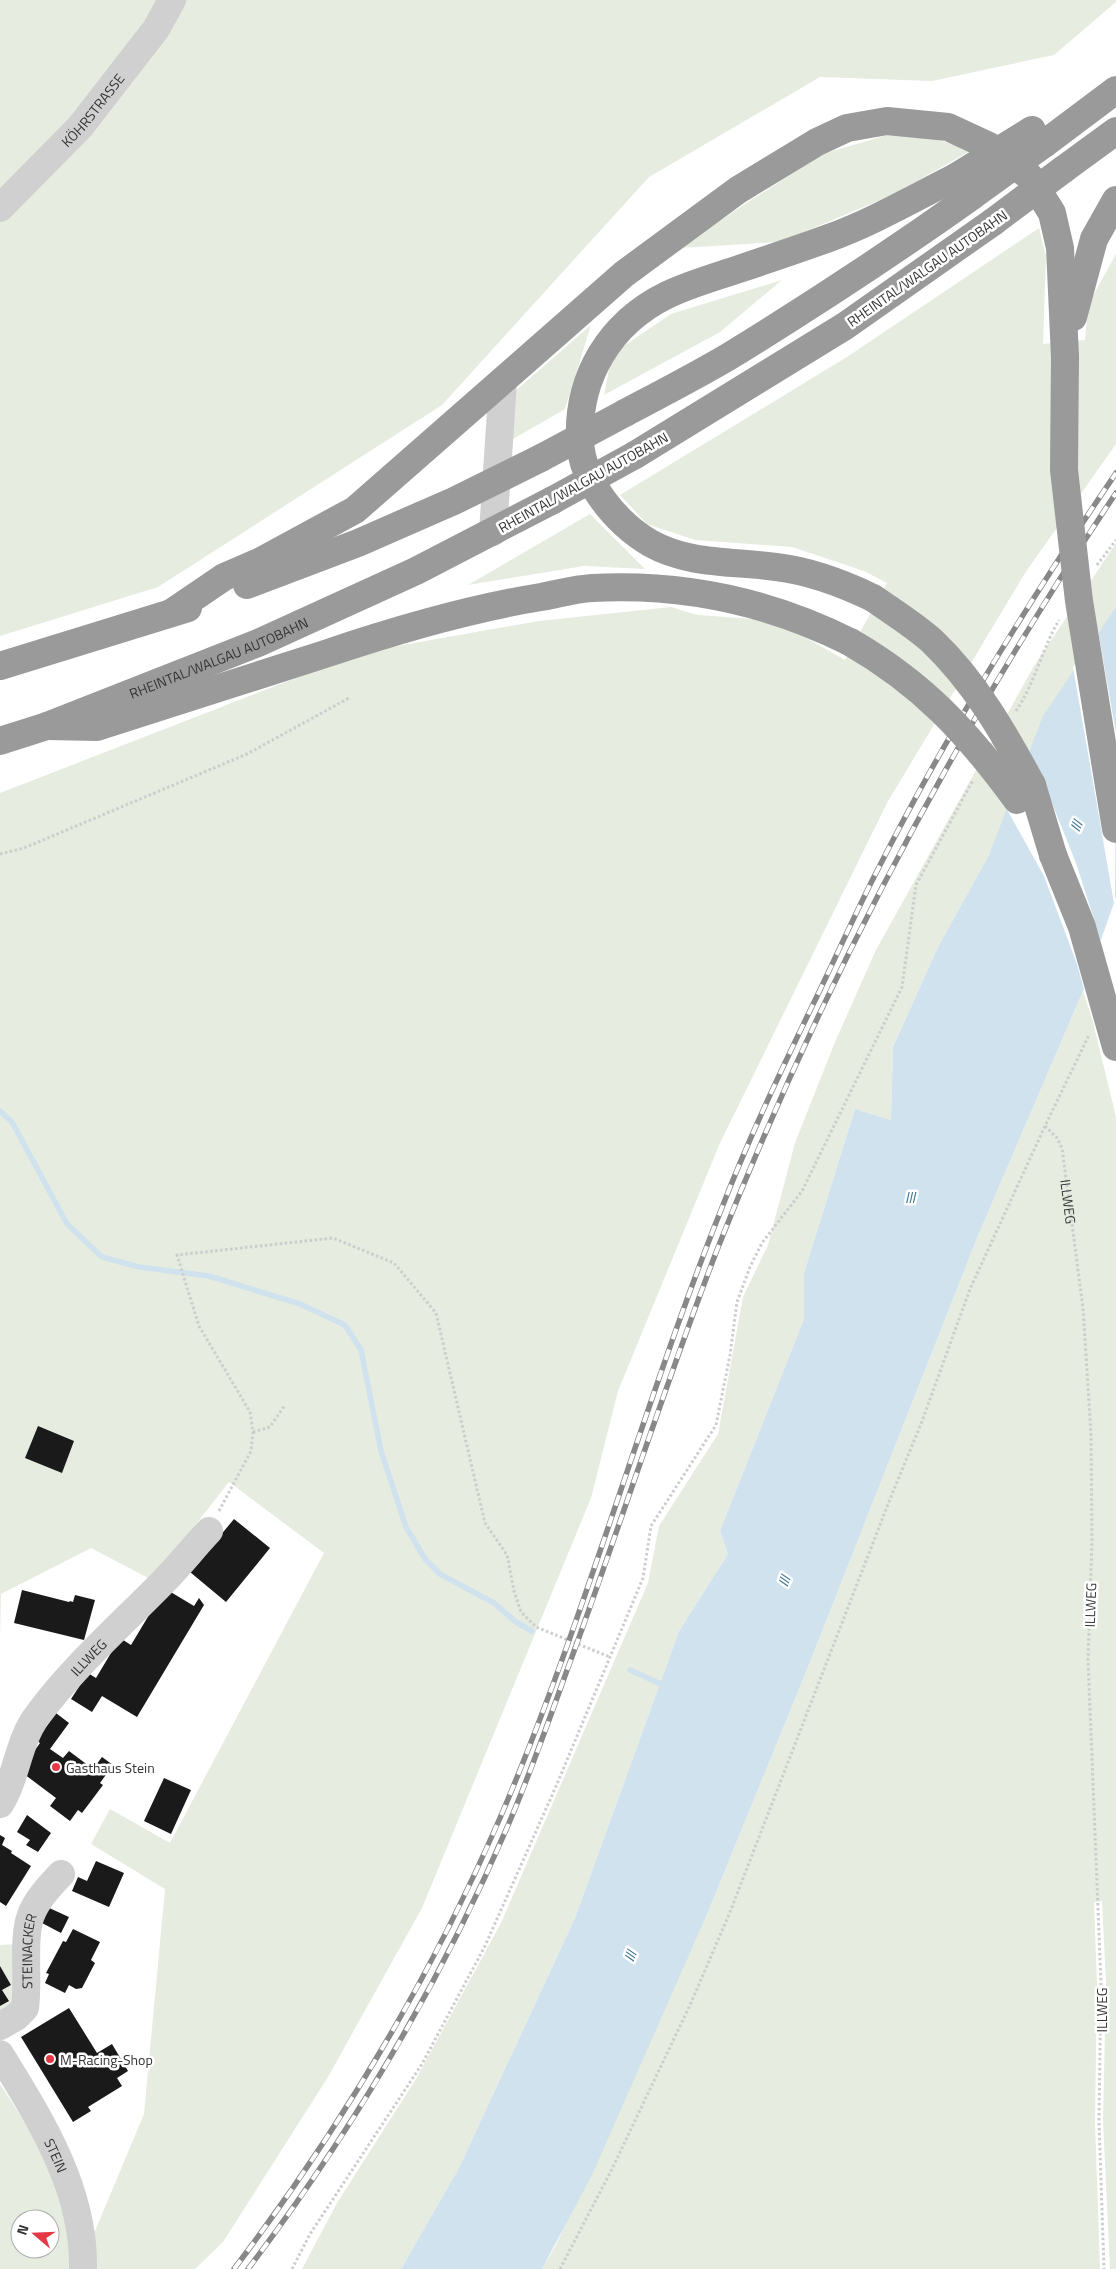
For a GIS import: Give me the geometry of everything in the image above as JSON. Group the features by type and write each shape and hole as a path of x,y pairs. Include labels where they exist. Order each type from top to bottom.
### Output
{"highway":[{"path":"0,666 171,613 358,543 454,501 541,458 726,357 885,258 964,187 1038,137 1091,110 1116,90"},
{"path":"171,613 224,577 261,561 355,510 624,274 738,190 784,161 847,128 887,120 948,127 989,146 1029,176 1052,212 1060,248 1065,357 1064,470 1078,601 1116,829"},
{"name":"RHEINTAL/WALGAU AUTOBAHN","path":"3,739 47,726 258,643 416,571 553,500 635,455 845,326 993,222 1116,131"},
{"path":"964,187 832,237 694,284 649,305 629,320 612,337 592,368 583,398 580,446 588,472 613,513 641,538 664,550 686,558 776,567 812,574 843,584 873,598 931,640 976,690 1006,737 1032,785 1053,855 1082,928 1116,1047"},
{"path":"1065,357 1078,293 1094,239 1116,200"},
{"path":"47,726 97,728 400,629 490,605 590,588 652,589 713,594 768,608 820,628 850,642 880,660 920,690 948,716 984,755 1053,855"}],"street":[{"name":"KÖHRSTRASSE","path":"0,208 80,127 156,28 172,0"},
{"path":"493,532 503,381"},
{"name":"ILLWEG","path":"0,1804 4,1798 17,1757 35,1717 97,1646 164,1581 209,1531"},
{"name":"STEINACKER","path":"0,2026 16,2017 25,2008 28,1931 31,1915 40,1899 61,1874"},
{"name":"STEIN","path":"0,2054 52,2143 76,2205 83,2248 83,2269"}],"path":[{"path":"1095,569 1116,540"},
{"path":"1012,718 1026,695 1050,635 1064,613"},
{"path":"0,854 24,848 247,754 349,698"},
{"path":"292,2269 310,2234 422,2064 486,1946 643,1578 651,1526 716,1425 730,1355 737,1302 750,1266 762,1243 802,1191 902,987 916,885 978,771"},
{"path":"560,2269 616,2160 691,2003 730,1912 890,1499 921,1424 970,1289 1091,1030"},
{"name":"ILLWEG","path":"1045,1126 1057,1138 1062,1148 1076,1249 1088,1367 1093,1484 1088,1659 1101,1983 1099,2122 1104,2269"},
{"path":"209,1531 251,1451 254,1432 250,1412 198,1326 177,1255 333,1238 394,1262 436,1313 485,1523 507,1555 514,1591 521,1612 536,1627 610,1656"},
{"path":"254,1432 270,1427 285,1404"}],"shaded area":[{"path":"0,0 1116,0 1116,2 1054,55 932,81 820,77 649,177 442,405 158,587 0,636"},
{"path":"905,130 972,150 892,195 780,242 678,248 822,154"},
{"path":"1039,228 1046,256 1043,344 1085,340 1088,305 1116,254 1116,444 1025,573 887,803 720,1143 618,1391 591,1498 422,1908 328,2077 223,2242 195,2269 0,2269 0,2084 44,2152 71,2240 95,2231 144,2114 165,1889 91,1844 110,1809 170,1843 324,1553 229,1482 152,1580 91,1548 1,1594 0,1640 0,793 363,652 539,621 671,607 697,615 755,619 789,628 845,660 887,583 864,571 792,547 695,540 647,524 620,495 847,357"},
{"path":"782,280 720,332 604,395 612,354 671,314"},
{"path":"591,325 565,409 513,439 514,392"},
{"path":"590,514 645,569 584,566 468,585"},
{"path":"1116,543 1116,607 989,855 938,947 893,1047 891,1120 855,1109 804,1273 804,1319 720,1531 728,1554 679,1631 575,1918 459,2168 401,2269 302,2269 337,2203 416,2079 501,1923 648,1583 659,1526 718,1434 743,1297 768,1245 795,1143 835,1042 876,950 1034,666"},
{"path":"1083,991 1093,1022 1116,1117 1116,2269 1110,2269 1103,2121 1106,1983 1102,1901 1094,1902 1097,1984 1095,2121 1100,2269 542,2269 556,2245 708,1912 808,1667 977,1238"},
{"path":"21,1944 20,1999 0,2016 0,2006 9,2001 2,1990 11,1985 0,1966 0,1945"}],"water":[{"name":"Ill","path":"1116,607 1116,897 1083,991 977,1238 808,1667 708,1912 592,2175 542,2269 401,2269 459,2168 575,1918 679,1631 728,1554 720,1531 804,1319 804,1273 855,1109 891,1120 893,1047 938,947 989,855 1043,716"}],"pier":[{"path":"1098,630 1116,733 1115,909 1073,667"},
{"path":"1048,793 1076,863 1102,944 1085,993 1077,964 1044,876 1005,806"}],"building":[{"path":"38,1426 74,1441 62,1473 25,1458"},
{"path":"234,1519 270,1548 226,1602 190,1572"},
{"path":"22,1590 69,1602 73,1602 75,1595 95,1600 84,1640 14,1623"},
{"path":"169,1591 194,1606 199,1598 204,1605 137,1717 102,1696 92,1712 71,1699 88,1673 96,1678 120,1638 131,1645 152,1610"},
{"name":"Gasthaus Stein","path":"52,1710 69,1723 50,1749 63,1758 69,1751 93,1769 102,1757 113,1765 100,1783 103,1785 82,1813 78,1810 70,1821 50,1806 56,1798 20,1771 40,1743 32,1737"},
{"path":"164,1778 191,1790 171,1834 144,1821"},
{"path":"27,1815 51,1833 38,1852 26,1845 30,1840 17,1832"},
{"path":"0,1835 5,1838 2,1845 31,1866 6,1906 0,1902"},
{"path":"96,1861 124,1873 109,1907 72,1891 78,1877 87,1881"},
{"path":"47,1907 69,1917 61,1933 40,1922"},
{"path":"73,1929 100,1942 91,1960 95,1963 82,1988 76,1989 69,1985 65,1993 45,1983 49,1974 46,1973 63,1941 66,1942"},
{"path":"0,1966 11,1985 2,1990 9,2001 0,2006"},
{"path":"69,2008 97,2053 112,2044 128,2071 117,2078 122,2086 88,2107 91,2111 73,2122 21,2037"}],"waterway":[{"path":"0,1111 12,1122 67,1224 102,1257 139,1267 209,1276 300,1304 345,1325 361,1350 381,1451 406,1527 425,1559 440,1574 494,1603 516,1622 532,1631"},
{"path":"630,1670 665,1686"}],"railway":[{"path":"234,2269 273,2216 346,2107 413,1995 473,1878 531,1743 586,1592 692,1286 732,1182 768,1099 870,886 960,718 1052,570 1116,473"},
{"path":"248,2269 324,2163 359,2109 424,1998 454,1941 509,1823 546,1730 678,1355 717,1250 801,1053 847,956 896,861 948,767 1001,674 1116,493"}],"place":[{"name":"Gasthaus Stein","path":"56,1767"},
{"name":"M-Racing-Shop","path":"50,2059"}]}
